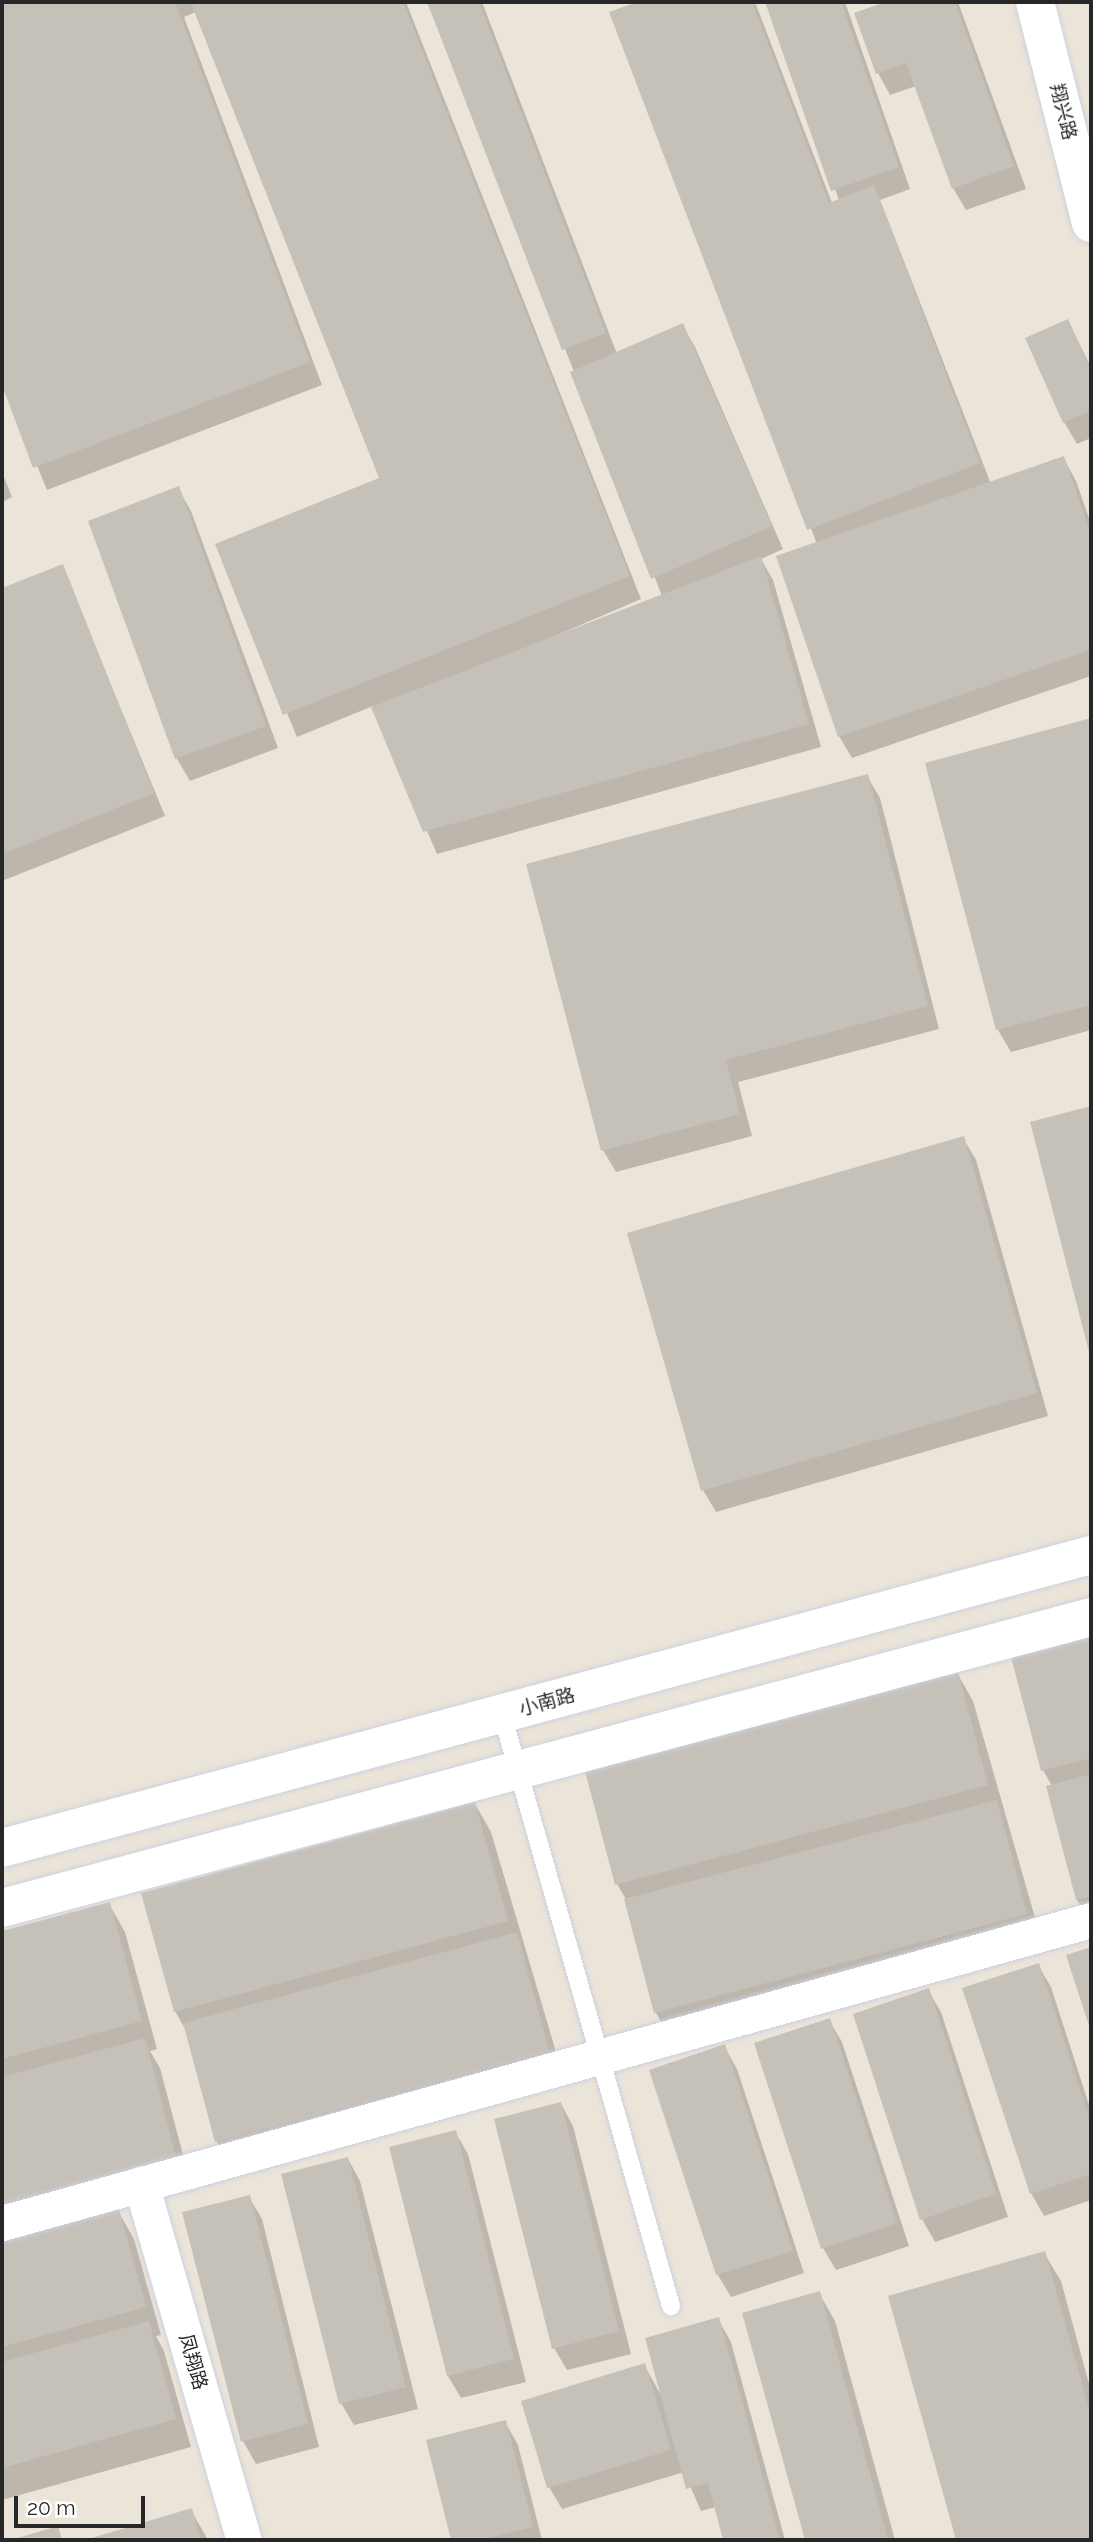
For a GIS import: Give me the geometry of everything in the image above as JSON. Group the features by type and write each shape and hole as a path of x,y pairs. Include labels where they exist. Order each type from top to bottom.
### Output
{"main road":[{"name":"翔兴路","path":"1035,2 1091,223"},
{"name":"小南路","path":"2,1848 1091,1555"},
{"path":"2,1908 1091,1616"}],"street":[{"path":"2,2223 1091,1920"},
{"name":"凤翔路","path":"141,2184 244,2540"}],"lane":[{"path":"502,1714 671,2306"}],"building":[{"path":"2,2 175,2 310,362 33,468 2,385"},
{"path":"203,2 403,2 630,576 283,715 215,544 379,478 192,6"},
{"path":"427,2 479,2 606,333 562,350"},
{"path":"637,2 752,2 829,203 874,185 980,463 807,530 609,12"},
{"path":"765,2 841,2 899,167 831,191"},
{"path":"885,2 955,2 1014,166 952,189 906,63 876,74 854,13"},
{"path":"1068,319 1091,370 1091,410 1063,423 1025,338"},
{"path":"683,323 772,526 651,579 570,372"},
{"path":"1064,456 1091,535 1091,650 838,737 776,556"},
{"path":"179,486 266,726 175,759 88,521"},
{"path":"761,556 809,724 423,832 371,707"},
{"path":"63,564 154,793 2,854 2,588"},
{"path":"1091,718 1091,1005 996,1030 925,763"},
{"path":"868,774 928,1006 726,1060 740,1114 601,1151 526,864"},
{"path":"1091,1106 1091,1356 1090,1356 1030,1122"},
{"path":"964,1136 1037,1393 701,1491 627,1233"},
{"path":"1091,1636 1091,1758 1041,1771 1011,1657"},
{"path":"958,1671 988,1785 615,1885 585,1771"},
{"path":"1091,1774 1091,1896 1076,1900 1046,1786"},
{"path":"997,1800 1027,1914 654,2013 624,1899"},
{"path":"475,1802 508,1921 174,2012 141,1893"},
{"path":"110,1902 142,2021 2,2059 2,1931"},
{"path":"517,1932 549,2051 215,2142 183,2023"},
{"path":"1091,1947 1091,2032 1066,1955"},
{"path":"1039,1963 1091,2124 1091,2174 1030,2194 962,1988"},
{"path":"929,1988 996,2194 920,2220 853,2014"},
{"path":"830,2018 897,2223 821,2249 754,2043"},
{"path":"145,2038 176,2157 2,2205 2,2077"},
{"path":"725,2044 793,2251 716,2275 649,2070"},
{"path":"561,2102 619,2331 552,2349 494,2119"},
{"path":"456,2130 514,2359 447,2376 389,2147"},
{"path":"348,2157 406,2387 339,2404 281,2174"},
{"path":"250,2195 308,2424 241,2442 182,2212"},
{"path":"119,2209 146,2307 2,2347 2,2241"},
{"path":"1045,2251 1091,2416 1091,2540 956,2540 888,2296"},
{"path":"820,2291 888,2540 805,2540 742,2313"},
{"path":"719,2317 780,2540 723,2540 708,2483 686,2489 645,2338"},
{"path":"149,2321 176,2419 2,2468 2,2362"},
{"path":"645,2363 671,2450 547,2488 521,2401"},
{"path":"506,2420 533,2527 482,2540 451,2540 426,2440"},
{"path":"192,2508 201,2540 85,2540"},
{"path":"58,2526 62,2540 11,2540"}]}
